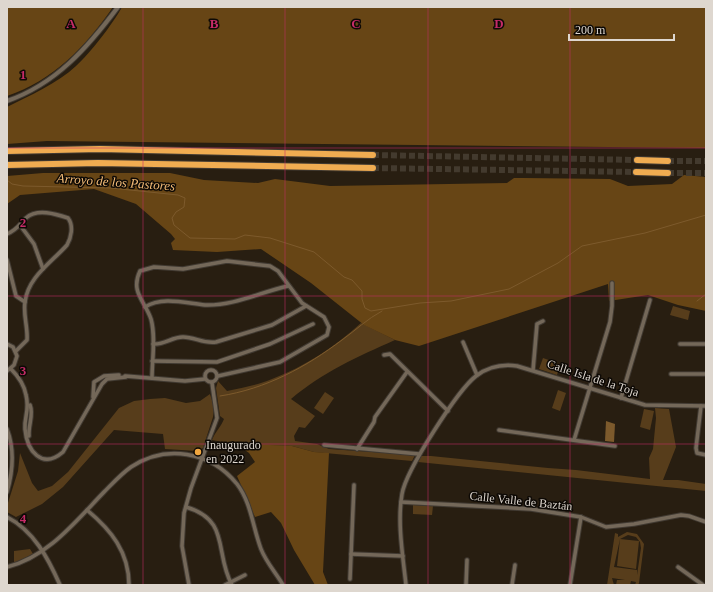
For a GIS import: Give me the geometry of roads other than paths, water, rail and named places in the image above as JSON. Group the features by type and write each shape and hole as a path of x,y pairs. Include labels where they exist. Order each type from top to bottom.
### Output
{"highway":[{"path":"7,151 100,149 373,156"},
{"path":"637,160 668,161"},
{"path":"7,165 98,163 373,168"},
{"path":"636,172 668,173"}],"street":[{"path":"7,102 37,87 68,66 82,53 118,7"},
{"path":"7,234 14,231 30,215 43,212 63,216 70,221 70,241 34,278 25,302 27,340 16,352 16,361 9,370 23,383 27,396 29,408 25,430 30,446 42,459 55,459 63,452 92,400 106,379 126,377"},
{"path":"20,225 34,244 43,269"},
{"path":"7,260 16,296 25,302"},
{"path":"152,378 151,320 139,297 136,284 140,271 146,268 183,269 227,261 270,266 276,269 288,286 306,306 324,317 327,321 327,335 320,341 280,362 218,376 216,380 212,382"},
{"path":"574,440 591,389 610,322 612,283"},
{"path":"144,307 150,304 171,301 220,305 235,302 262,292 288,286"},
{"path":"620,398 650,300"},
{"path":"152,344 160,345 183,337 208,343 216,342 272,325 306,306"},
{"path":"533,370 537,324 543,321"},
{"path":"152,361 217,362 283,339 313,324"},
{"path":"406,585 403,556 401,502 405,484 418,454 448,411 477,375 462,342"},
{"path":"7,344 16,352"},
{"path":"680,344 706,344"},
{"path":"384,355 390,354 448,411"},
{"name":"Calle Isla de la Toja","path":"477,375 504,365 517,366 645,405 706,406"},
{"path":"205,379 206,371 210,369 217,372 218,376"},
{"path":"357,449 374,422 375,417 407,372"},
{"path":"671,374 706,374"},
{"path":"92,400 94,382 99,378 114,375 185,380 205,379 212,382"},
{"path":"189,585 182,546 186,507 217,418 212,382"},
{"path":"701,406 696,448 698,453 706,455"},
{"path":"7,429 11,441 13,462 7,492"},
{"path":"499,430 615,446"},
{"path":"324,445 418,454"},
{"path":"7,567 26,561 43,551 130,468 152,457 164,454 177,454 202,458 225,471 238,485 247,502 261,550 283,585"},
{"path":"350,579 354,485"},
{"name":"Calle Valle de Baztán","path":"401,502 506,507 581,517 606,527 634,524 681,515 706,522"},
{"path":"186,507 201,513 208,518 214,526 231,584"},
{"path":"87,510 102,522 116,538 124,554 129,572 129,585"},
{"path":"7,517 24,528 43,551 60,585"},
{"path":"570,585 581,517"},
{"path":"351,554 403,556"},
{"path":"466,585 468,560"},
{"path":"512,585 514,565"},
{"path":"678,567 703,585"},
{"path":"225,585 231,584 245,575"}],"waterway":[{"name":"Arroyo de los Pastores","path":"7,180 12,184 23,186 111,188 178,195 185,198 184,207 176,212 172,218 174,225 190,238 235,239 245,235 270,238 314,252 344,277 352,280 362,291 362,299 365,308 371,311 420,303 451,301 509,289 558,263 582,246 645,233 706,215"},
{"path":"697,301 706,294"},
{"name":"Arroyo de los Pastores","path":"220,396 237,393 285,376 328,350 366,321 382,311"}],"tunnel":[{"path":"373,155 637,160"},
{"path":"668,161 706,161"},
{"path":"373,168 636,172"},
{"path":"668,173 706,173"}],"place":[{"name":"Inaugurado en 2022","path":"198,452"}]}
